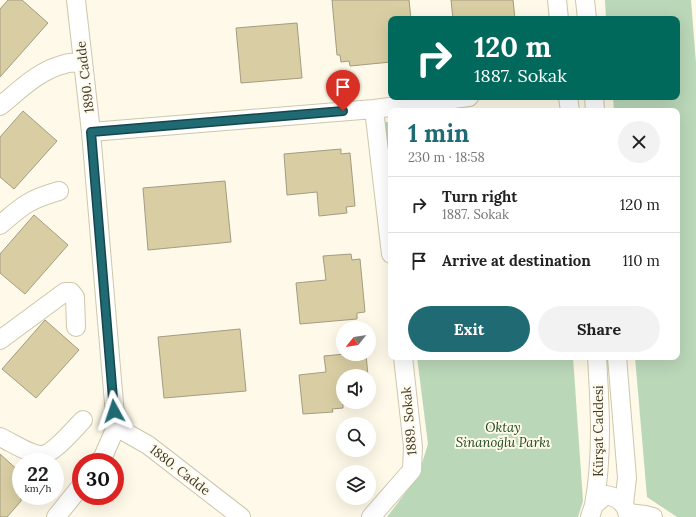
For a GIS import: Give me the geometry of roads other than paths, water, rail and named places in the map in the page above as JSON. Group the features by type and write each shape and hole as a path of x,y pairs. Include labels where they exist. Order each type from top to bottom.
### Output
{"street":[{"name":"1890. Cadde","path":"76,0 91,132 116,427 105,453"},
{"path":"557,0 559,16"},
{"path":"585,0 587,16"},
{"path":"0,106 32,80 49,70 65,64 83,62"},
{"path":"91,132 374,109 445,100"},
{"path":"374,109 388,228"},
{"path":"0,225 29,202 39,197 60,191"},
{"path":"0,340 65,292 71,292 75,297 76,327"},
{"name":"1889. Sokak","path":"371,517 412,470 414,447 403,360"},
{"name":"Kürşat Caddesi","path":"592,511 599,479 600,407 597,360"},
{"name":"Kürşat Caddesi","path":"617,360 627,478 627,511"},
{"path":"0,437 35,454 44,455 52,450 83,420"},
{"name":"1880. Cadde","path":"116,427 148,445 241,517"},
{"path":"592,511 606,495 614,497 627,511 653,517"},
{"path":"56,517 72,497"}],"park label":[{"name":"Oktay Sinanoğlu Parkı","path":"503,434"}]}
